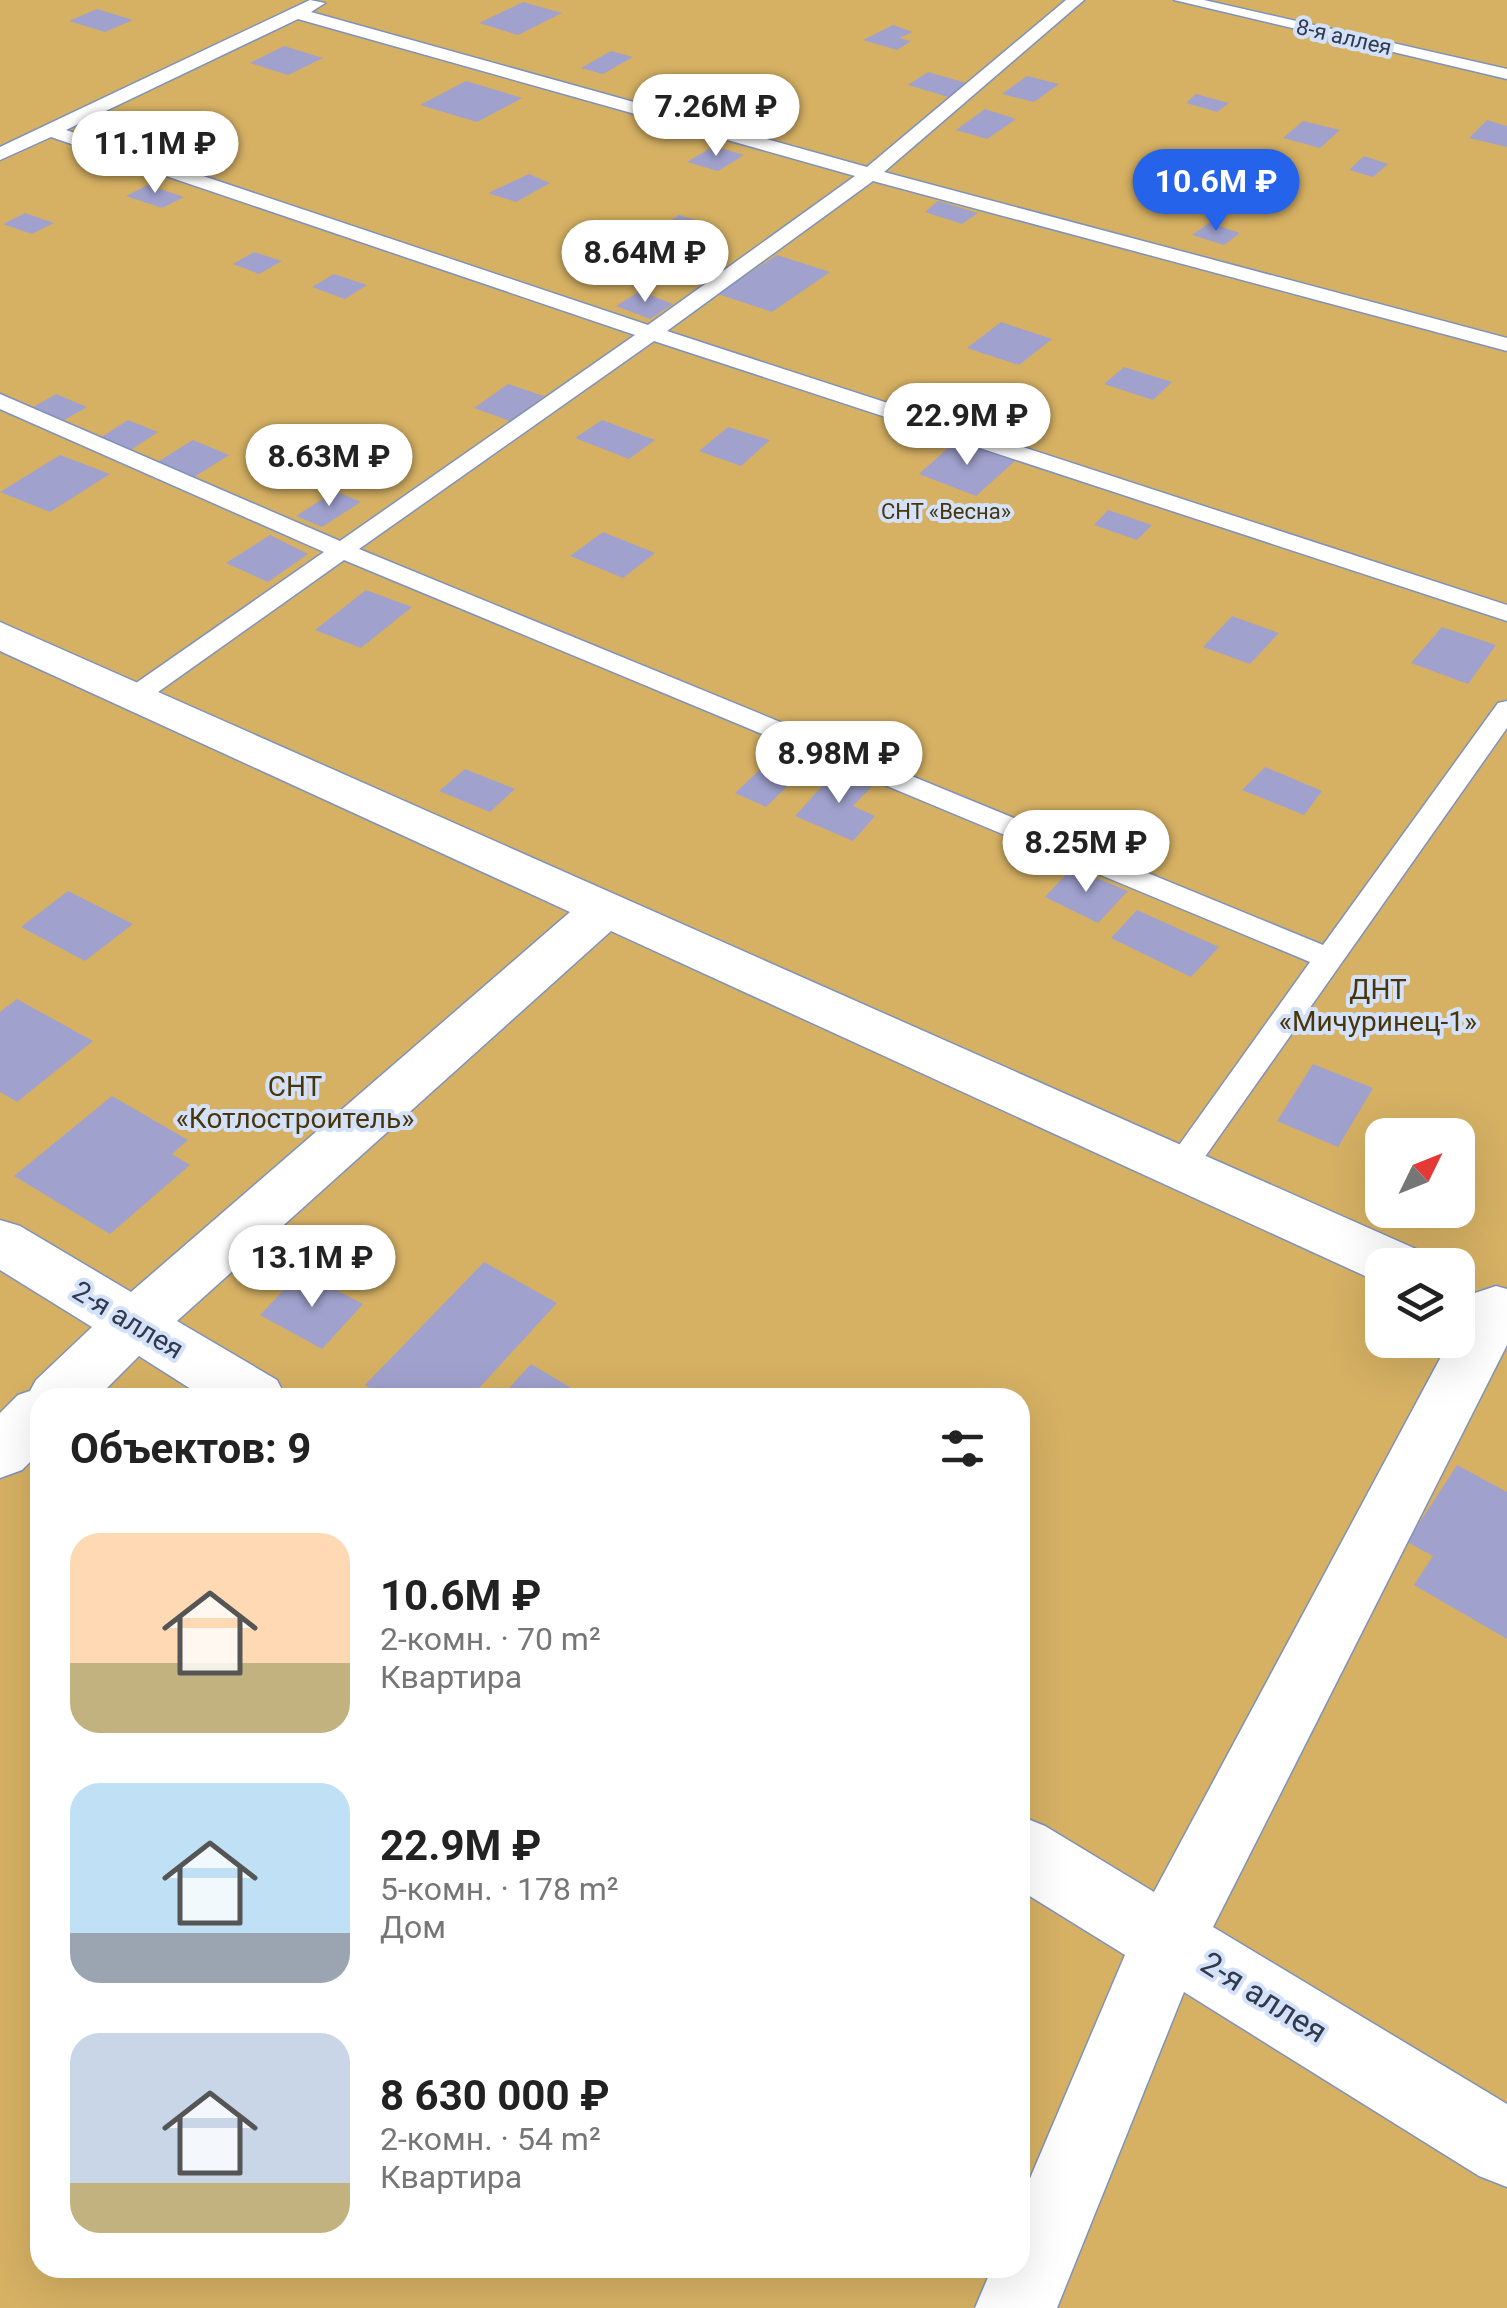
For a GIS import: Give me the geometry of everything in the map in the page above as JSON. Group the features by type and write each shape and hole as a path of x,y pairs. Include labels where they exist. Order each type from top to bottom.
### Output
{"street":[{"path":"0,635 1365,1251"},
{"path":"67,1388 133,1324 606,908"},
{"name":"2-я аллея","path":"0,1242 239,1388"},
{"path":"1030,2274 1169,1938 1487,1305"},
{"path":"0,1452 30,1424"},
{"name":"2-я аллея","path":"1030,1856 1507,2148"},
{"path":"1016,2308 1028,2278"}],"lane":[{"path":"0,154 323,0"},
{"path":"135,696 870,174 1076,0"},
{"name":"8-я аллея","path":"1182,0 1507,74"},
{"path":"296,13 870,174 1507,345"},
{"path":"48,130 651,333 1507,613"},
{"path":"0,402 340,550 1327,958"},
{"path":"1178,1169 1507,709"}],"green space":[{"path":"0,0 1507,0 1507,2308 0,2308"}],"building":[{"path":"523,2 562,13 518,35 479,23"},
{"path":"97,9 133,20 105,32 69,21"},
{"path":"893,25 913,32 899,38 911,41 897,50 863,40"},
{"path":"284,46 323,58 288,75 250,63"},
{"path":"611,51 633,57 603,74 581,68"},
{"path":"928,72 970,84 948,97 908,85"},
{"path":"1027,76 1059,84 1034,102 1002,94"},
{"path":"466,81 522,98 477,122 420,105"},
{"path":"1196,94 1229,103 1217,112 1186,103"},
{"path":"985,109 1016,119 987,139 956,130"},
{"path":"1487,120 1507,126 1507,147 1469,138"},
{"path":"1303,121 1340,130 1320,148 1283,138"},
{"path":"714,146 744,155 718,171 687,162"},
{"path":"1364,156 1388,164 1373,177 1349,170"},
{"path":"529,174 550,183 516,202 488,193"},
{"path":"148,185 184,197 162,208 126,196"},
{"path":"938,201 978,213 962,224 925,212"},
{"path":"25,213 54,223 32,234 3,224"},
{"path":"679,215 716,226 681,250 644,238"},
{"path":"1209,223 1240,233 1224,245 1192,235"},
{"path":"254,252 282,261 259,274 233,264"},
{"path":"777,255 830,272 772,312 718,294"},
{"path":"334,274 367,285 345,299 312,287"},
{"path":"640,291 673,304 650,319 616,306"},
{"path":"1001,322 1052,339 1019,365 967,348"},
{"path":"1124,367 1172,382 1153,400 1104,384"},
{"path":"508,384 544,396 510,421 474,408"},
{"path":"56,394 87,407 61,422 30,409"},
{"path":"128,420 158,432 128,452 97,440"},
{"path":"602,420 655,440 629,459 575,438"},
{"path":"728,427 770,440 741,466 699,451"},
{"path":"193,440 229,455 191,479 154,464"},
{"path":"957,440 1016,460 976,496 919,474"},
{"path":"60,455 110,474 50,512 0,492"},
{"path":"335,491 361,502 322,527 296,516"},
{"path":"1108,510 1152,525 1137,540 1094,525"},
{"path":"603,532 655,553 623,578 570,556"},
{"path":"270,535 308,554 268,582 226,563"},
{"path":"366,590 412,607 361,648 315,630"},
{"path":"1232,616 1279,633 1250,664 1203,647"},
{"path":"1442,627 1496,645 1468,684 1411,663"},
{"path":"767,763 798,776 766,807 735,793"},
{"path":"1265,767 1322,791 1304,815 1242,790"},
{"path":"465,769 515,789 490,812 439,791"},
{"path":"836,771 874,784 853,806 875,816 853,841 795,816"},
{"path":"1072,868 1128,891 1098,923 1045,897"},
{"path":"68,891 133,924 85,961 21,927"},
{"path":"1137,910 1219,947 1191,977 1111,938"},
{"path":"17,999 93,1041 17,1102 0,1092 0,1012"},
{"path":"1313,1064 1373,1088 1338,1147 1277,1121"},
{"path":"112,1096 188,1140 172,1154 190,1165 110,1234 14,1176"},
{"path":"484,1262 557,1303 479,1388 365,1385"},
{"path":"301,1272 363,1304 322,1349 260,1315"},
{"path":"531,1364 571,1388 509,1388"},
{"path":"1457,1465 1507,1492 1507,1639 1414,1585 1433,1556 1407,1542"}],"park label":[{"name":"СНТ «Весна»","path":"946,511"},
{"name":"ДНТ «Мичуринец-1»","path":"1378,1005"},
{"name":"СНТ «Котлостроитель»","path":"295,1102"}]}
